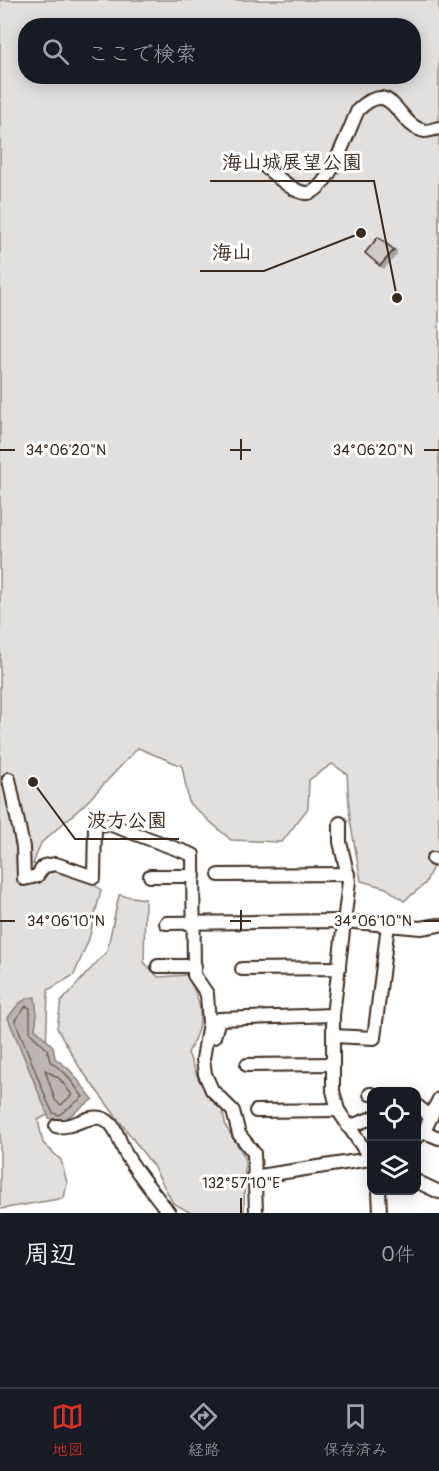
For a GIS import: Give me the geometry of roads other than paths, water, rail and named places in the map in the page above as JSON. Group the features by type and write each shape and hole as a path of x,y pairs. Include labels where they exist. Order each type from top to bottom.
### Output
{"street":[{"path":"264,166 297,190 308,193 320,189 328,178 358,110 366,101 390,100 414,126 425,131 439,128"},
{"path":"9,778 23,847 24,879 37,876 44,866 56,864 94,877 95,825 109,825 193,855 194,975 207,994 209,1023 203,1059 205,1074 212,1090 233,1111 239,1134 254,1153 255,1213"},
{"path":"339,823 339,842 348,874 333,1015 333,1091 338,1110 367,1154"},
{"path":"219,875 348,874"},
{"path":"150,876 194,876"},
{"path":"166,923 343,921 421,928 439,926"},
{"path":"333,1036 374,1038 388,925"},
{"path":"158,966 195,966"},
{"path":"242,969 339,968"},
{"path":"206,1041 213,1040 219,1019 333,1015"},
{"path":"247,1065 333,1064"},
{"path":"439,1099 421,1135 439,1138"},
{"path":"421,1108 431,1117"},
{"path":"256,1111 338,1110"},
{"path":"56,1126 68,1128 92,1117 105,1119 116,1131 126,1155 169,1213"},
{"path":"348,1126 367,1120"},
{"path":"253,1177 367,1161"},
{"path":"421,1183 439,1192"},
{"path":"379,1195 380,1213"}],"water":[{"path":"35,997 37,1015 35,1029 53,1046 55,1058 70,1070 93,1099 60,1123 49,1118 8,1018 22,1001"}],"place":[{"name":"海山","path":"361,233"},
{"name":"海山城展望公園","path":"397,298"},
{"name":"波方公園","path":"33,782"}]}
